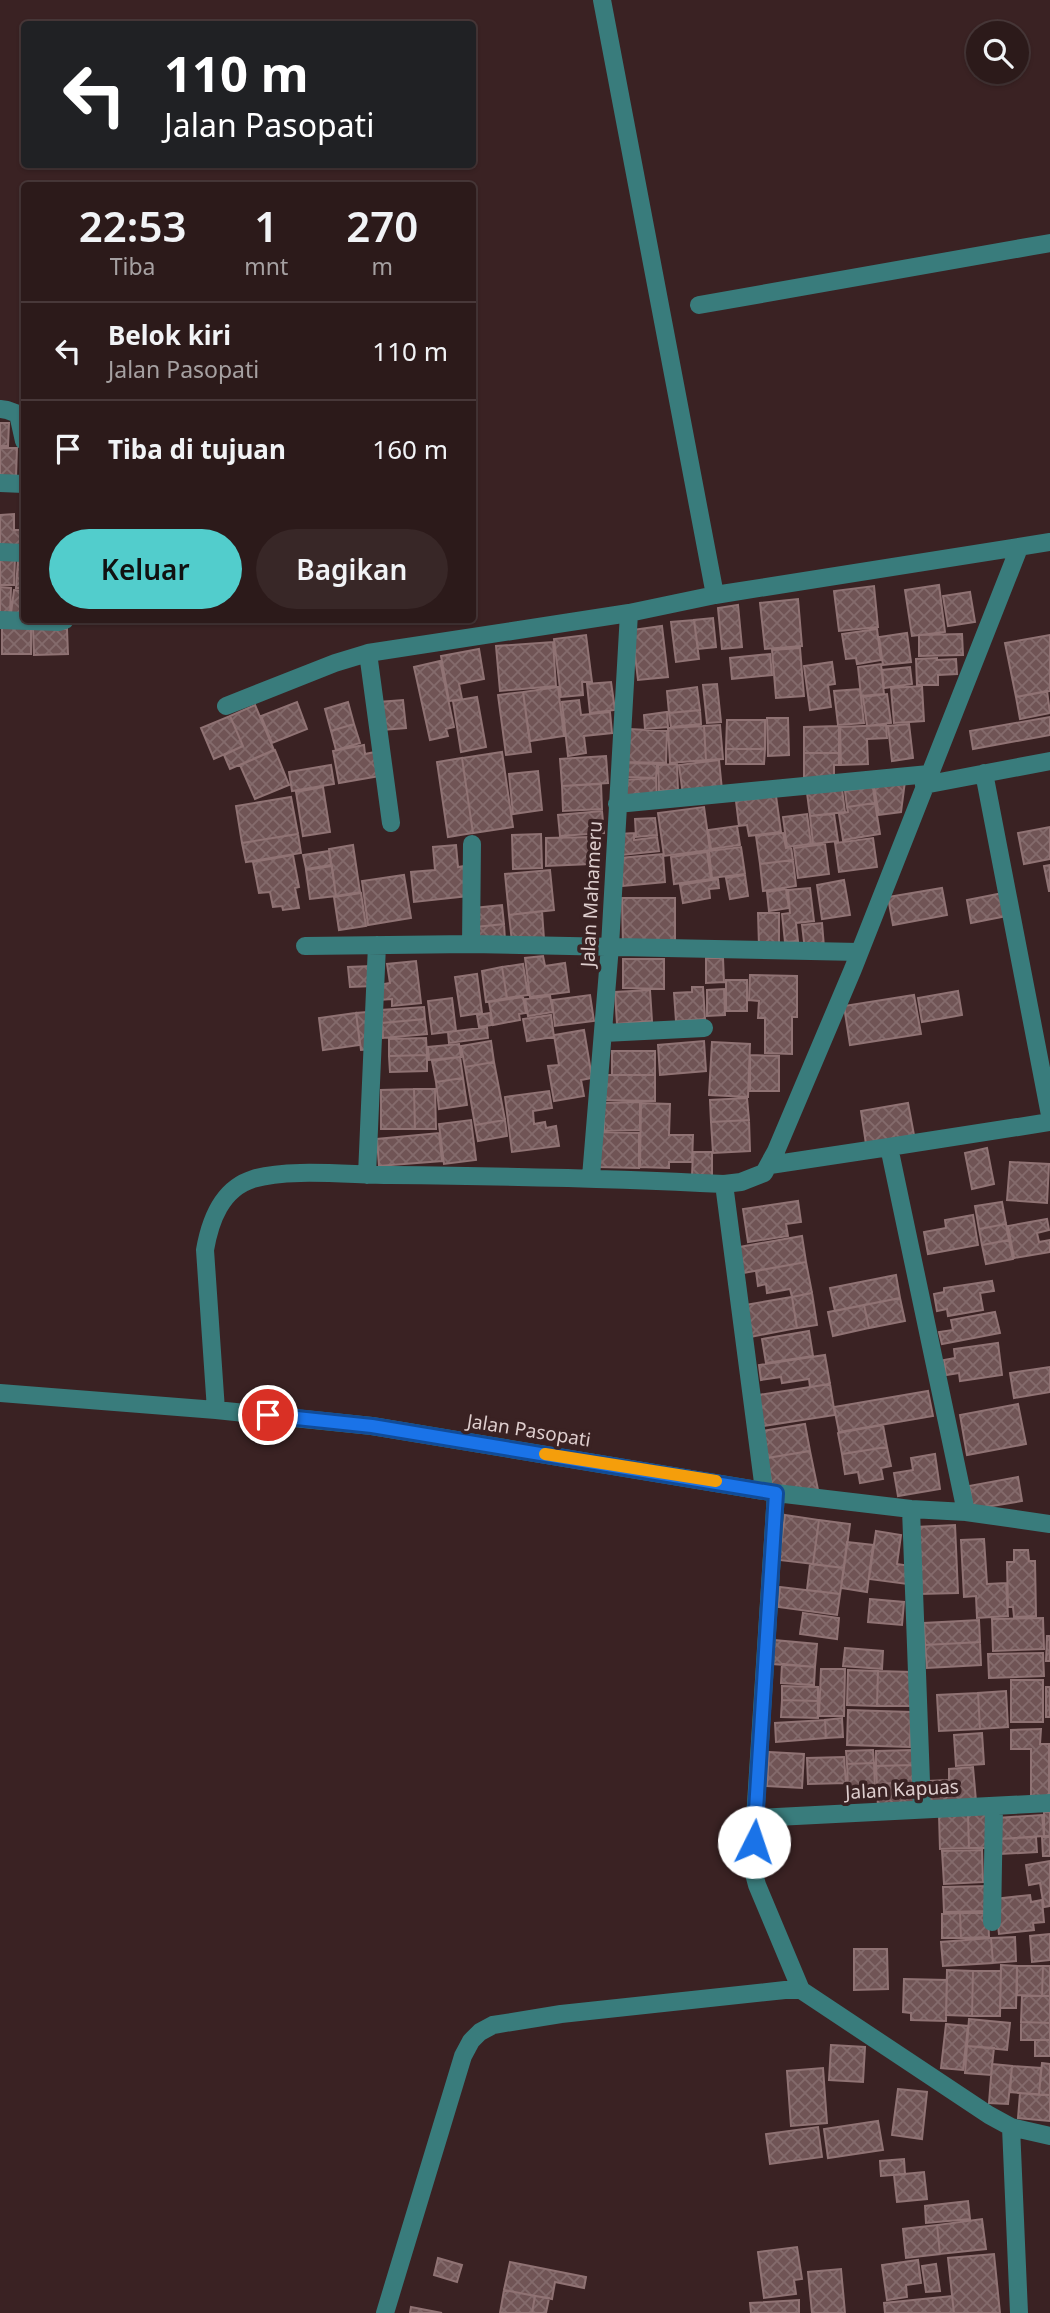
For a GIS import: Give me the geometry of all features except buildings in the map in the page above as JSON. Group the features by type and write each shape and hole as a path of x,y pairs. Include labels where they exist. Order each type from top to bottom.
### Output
{"street":[{"path":"603,0 715,595"},
{"path":"699,305 1050,243"},
{"path":"0,410 18,414 21,428"},
{"path":"0,484 21,484"},
{"path":"226,706 324,667 368,653 1050,542"},
{"path":"216,1410 205,1250 216,1209 230,1194 250,1180 280,1174 591,1177 724,1184 741,1182 764,1173 770,1165 859,953 1019,548"},
{"path":"0,552 21,553"},
{"name":"Jalan Mahameru","path":"591,1177 610,946 629,612"},
{"path":"0,620 21,621"},
{"path":"368,653 391,823"},
{"path":"617,804 927,779 984,773 1050,761"},
{"path":"984,773 1050,1115"},
{"path":"471,944 472,844"},
{"path":"305,946 471,944 859,953"},
{"path":"367,1175 376,945"},
{"path":"604,1033 704,1028"},
{"path":"770,1165 1050,1122"},
{"path":"888,1147 966,1512"},
{"path":"724,1184 770,1491 752,1866 757,1885 801,1990"},
{"name":"Jalan Pasopati","path":"0,1393 216,1410 372,1426 770,1491 1050,1524"},
{"path":"911,1509 922,1809"},
{"name":"Jalan Kapuas","path":"755,1818 1050,1803"},
{"path":"992,1922 994,1806"},
{"path":"385,2313 463,2056 471,2041 493,2025 561,2014 801,1990 989,2115 1011,2127 1050,2136"},
{"path":"1011,2127 1019,2313"}],"slow traffic":[{"path":"545,1454 716,1481"}],"route":[{"path":"268,1415 372,1426 776,1493 754,1842"}]}
